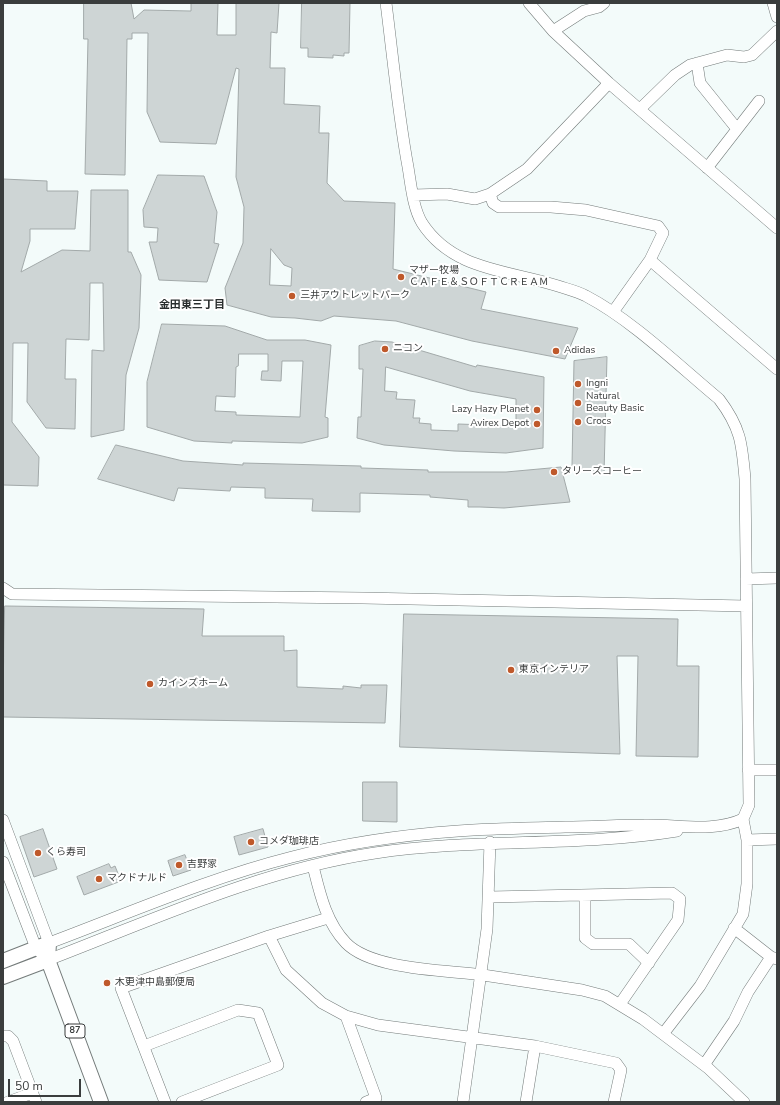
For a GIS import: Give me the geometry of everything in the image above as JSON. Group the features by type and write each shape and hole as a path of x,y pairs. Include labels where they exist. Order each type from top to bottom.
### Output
{"main road":[{"path":"3,961 49,943"},
{"name":"87","path":"49,943 48,960 101,1102"},
{"path":"3,977 48,960"}],"street":[{"path":"386,3 404,143 413,195 421,222 435,239 450,253 479,265 556,285 584,295 613,312 719,399 730,414 742,443 745,479 749,805 743,820 748,840 745,904 743,914 700,986 663,1034"},
{"path":"529,3 553,31 609,83 777,228"},
{"path":"553,31 584,11 599,7 604,3"},
{"path":"773,3 777,17"},
{"path":"640,109 675,75 690,66 727,55 744,57 752,55 777,31"},
{"path":"697,63 700,83 737,129"},
{"path":"413,195 447,194 475,199 490,194 527,169 609,83"},
{"path":"708,168 759,101"},
{"path":"490,194 493,203 500,207 551,207 586,210 658,226 663,233 650,260 613,312"},
{"path":"650,260 777,369"},
{"path":"746,579 777,578"},
{"path":"3,588 12,594 354,598 746,606"},
{"path":"748,770 777,770"},
{"path":"3,820 49,943 260,866 292,856 368,841 459,830 645,825 703,827 730,826 743,820"},
{"path":"3,862 36,948 48,960 223,892 313,866 374,853 433,846 490,842 577,840 646,836 703,827"},
{"path":"748,840 777,839"},
{"path":"463,1102 482,975 490,897 490,842"},
{"path":"313,866 328,918 346,944 358,953 405,966 482,975 582,990 605,996 620,1004 704,1065 744,1102"},
{"path":"490,897 672,893 680,899 678,920 620,1004"},
{"path":"585,895 585,938 593,944 628,944 648,963"},
{"path":"165,1102 121,988 269,936 328,918"},
{"path":"704,1065 734,1021 748,992 774,958 734,928"},
{"path":"269,936 286,970 322,1003 346,1016 378,1025 535,1046 616,1063 621,1070 614,1102"},
{"path":"144,1046 238,1010 258,1013 278,1065 182,1102"},
{"path":"346,1016 373,1101"},
{"path":"3,1036 8,1036 13,1041 34,1097 8,1102"},
{"path":"526,1102 535,1046"}],"building":[{"path":"84,3 131,3 134,19 144,10 191,11 191,3 218,3 217,35 236,35 236,3 279,3 277,33 271,32 270,68 285,68 284,104 320,106 319,133 329,133 327,183 344,201 395,203 393,269 486,292 481,309 578,328 565,359 472,341 396,321 334,316 321,321 271,317 227,305 225,288 243,243 244,207 236,177 239,69 236,68 216,144 160,142 147,112 148,33 132,33 132,39 127,39 125,175 85,174 88,39 84,39","holes":["271,249 284,265 292,268 291,286 270,285"]},
{"path":"302,3 350,3 349,53 344,53 344,56 333,55 333,58 308,57 308,48 301,48"},
{"path":"158,175 204,176 217,212 214,243 219,244 207,282 159,280 149,242 157,242 158,228 144,227 143,210"},
{"path":"3,179 47,181 47,191 78,191 75,229 30,229 30,241 21,272 62,250 90,251 91,190 128,190 128,252 131,252 141,275 139,328 126,375 124,430 91,437 92,350 104,351 103,283 90,283 89,340 66,339 65,379 76,379 75,429 46,428 27,402 28,343 13,343 12,422 39,457 38,486 3,485"},
{"path":"162,324 225,326 267,340 305,340 331,345 325,417 328,418 328,437 302,443 232,441 232,443 194,441 147,427 147,382","holes":["239,354 268,354 268,371 262,371 261,380 281,381 282,361 303,361 300,417 236,415 236,412 215,411 216,396 235,397 236,367 238,366"]},
{"path":"375,341 392,342 476,367 477,365 544,377 543,448 506,453 454,451 384,445 357,438 358,417 361,417 363,369 359,369 359,346","holes":["386,367 470,391 516,399 516,426 458,424 458,431 431,430 431,424 419,423 420,418 413,418 415,400 396,399 397,392 385,391"]},
{"path":"607,357 604,474 572,466 574,361"},
{"path":"116,445 183,461 243,465 243,463 361,466 361,468 428,470 428,472 506,472 561,467 570,502 504,508 468,507 468,500 430,497 430,495 360,493 360,512 312,511 313,499 265,498 265,488 231,487 230,491 178,488 174,501 98,479"},
{"name":"カインズホーム","path":"5,606 204,609 202,636 284,636 284,651 297,650 297,687 343,689 343,686 361,688 361,685 387,685 385,723 3,717"},
{"path":"404,614 678,619 677,666 699,666 698,757 636,756 638,656 617,656 620,754 400,747"},
{"path":"363,782 397,782 397,822 363,821"},
{"name":"くら寿司","path":"43,829 57,869 34,877 20,837"},
{"name":"コメダ珈琲店","path":"263,829 268,847 239,855 234,837"},
{"name":"吉野家","path":"185,855 191,870 173,876 168,861"},
{"name":"マクドナルド","path":"109,864 111,868 115,866 121,881 84,895 77,877"}],"place":[{"name":"マザー牧場 ＣＡＦＥ＆ＳＯＦＴＣＲＥＡＭ","path":"401,277"},
{"name":"三井アウトレットパーク","path":"292,296"},
{"name":"ニコン","path":"385,349"},
{"name":"Adidas","path":"556,351"},
{"name":"Ingni","path":"578,384"},
{"name":"Natural Beauty Basic","path":"578,403"},
{"name":"Lazy Hazy Planet","path":"537,410"},
{"name":"Crocs","path":"578,422"},
{"name":"Avirex Depot","path":"537,424"},
{"name":"タリーズコーヒー","path":"554,472"},
{"name":"東京インテリア","path":"511,670"},
{"name":"カインズホーム","path":"150,684"},
{"name":"コメダ珈琲店","path":"251,842"},
{"name":"くら寿司","path":"38,853"},
{"name":"吉野家","path":"179,865"},
{"name":"マクドナルド","path":"99,879"},
{"name":"木更津中島郵便局","path":"107,983"}],"district":[{"name":"金田東三丁目","path":"192,305"}]}
